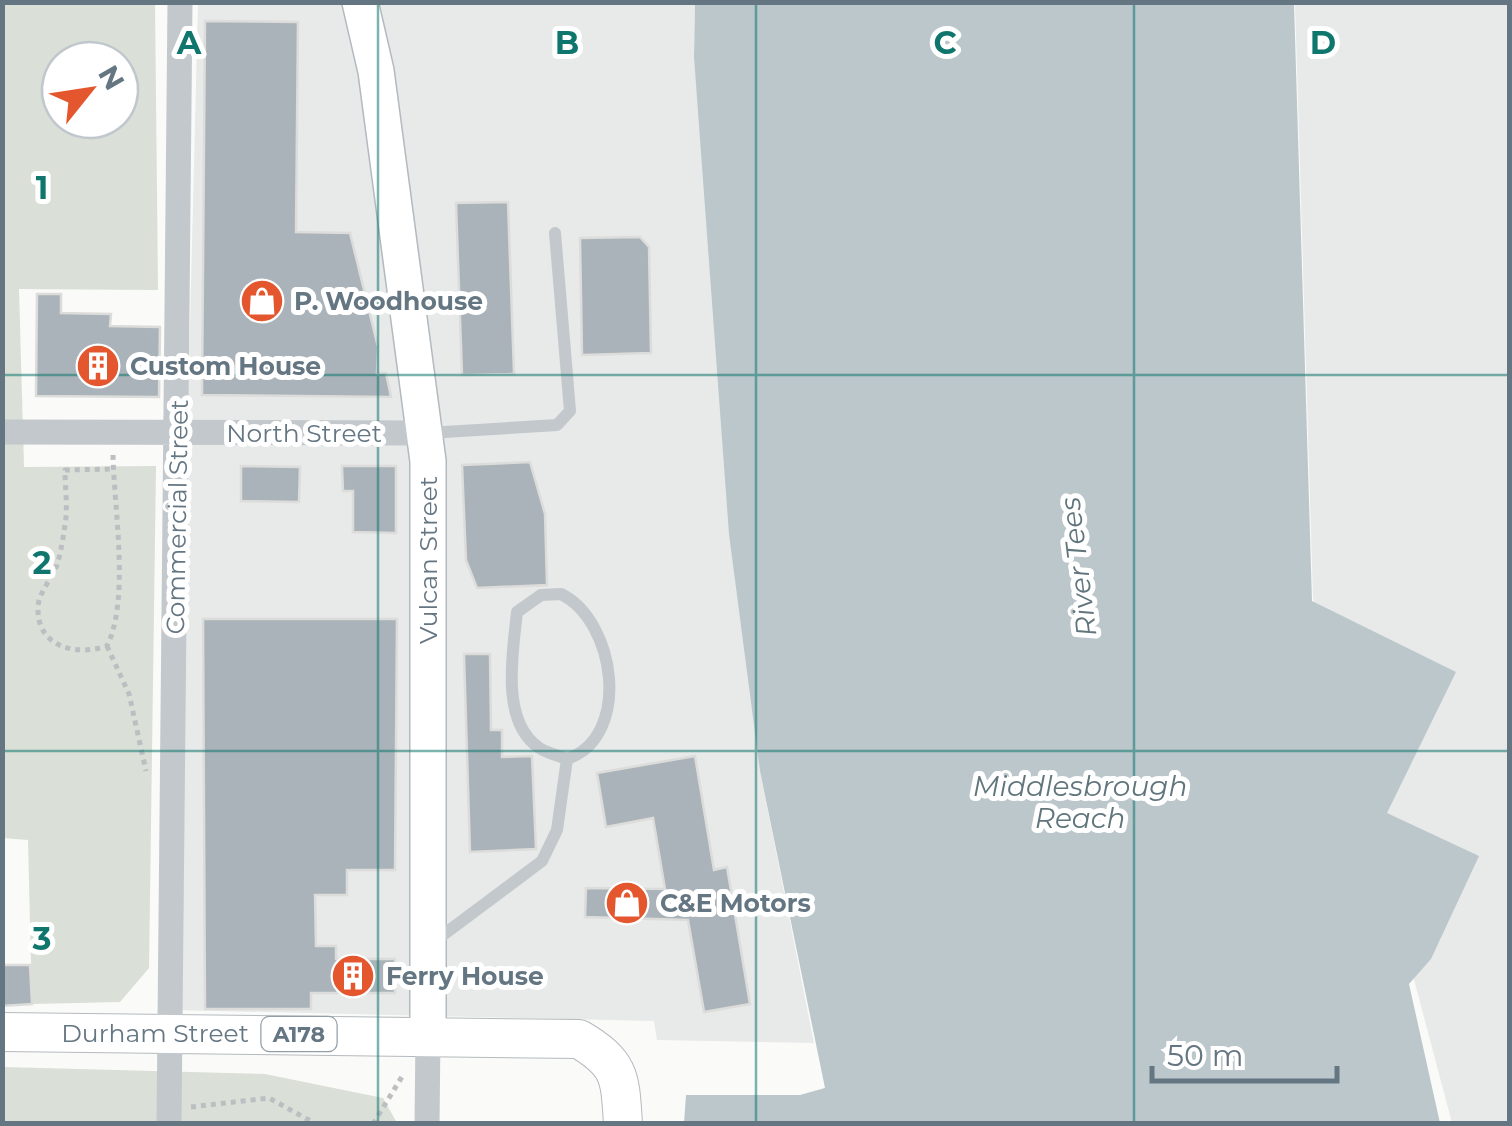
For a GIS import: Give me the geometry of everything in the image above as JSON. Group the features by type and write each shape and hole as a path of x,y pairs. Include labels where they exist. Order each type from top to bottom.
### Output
{"main road":[{"name":"Durham Street","path":"2,1032 428,1036"},
{"name":"A178","path":"428,1036 578,1039 606,1055 620,1077 624,1124"}],"street":[{"name":"Commercial Street","path":"169,1117 180,2"},
{"name":"Vulcan Street","path":"360,2 376,71 425,433 427,1124"},
{"name":"North Street","path":"2,432 425,433"}],"lane":[{"path":"425,433 557,425 570,411 554,233"},
{"path":"561,594 576,601 591,618 602,644 606,719 598,739 587,752 567,759 537,747 522,728 514,701 517,612 541,595 561,594"},
{"path":"429,946 542,861 556,830 567,759"}],"path":[{"path":"112,432 118,600 116,627 107,646 87,652 51,641 40,625 37,604 56,566 66,522 65,470 113,469"},
{"path":"107,646 129,694 146,771"},
{"path":"169,1117 269,1098 316,1124"}],"shaded area":[{"path":"3,3 155,3 158,290 19,289 24,467 156,466 149,968 120,1002 32,1004 28,840 3,838"},
{"path":"198,3 695,3 694,57 760,771 814,1043 657,1040 654,1021 173,1010"},
{"path":"1295,3 1509,3 1509,1123 1452,1123 1313,598"},
{"path":"3,1067 265,1074 383,1098 397,1123 3,1124"}],"water":[{"name":"Middlesbrough Reach","path":"695,3 1294,3 1312,601 1456,672 1387,813 1479,856 1431,959 1409,984 1440,1123 684,1123 686,1095 800,1095 825,1088 760,771 729,534 694,57"}],"building":[{"path":"205,21 298,22 296,232 350,233 378,347 377,373 386,373 391,397 202,395"},
{"path":"508,202 514,374 462,375 456,203"},
{"path":"640,237 649,247 651,353 582,355 580,238"},
{"name":"Custom House","path":"37,294 61,294 61,313 111,314 110,326 160,327 159,397 36,396"},
{"path":"530,462 545,514 547,585 477,588 466,560 462,465"},
{"path":"241,466 300,467 299,502 241,501"},
{"path":"342,466 396,466 396,533 353,532 353,491 343,491"},
{"path":"203,619 397,619 395,870 347,870 347,895 315,895 316,946 336,946 336,959 395,959 395,993 311,993 311,1009 205,1009"},
{"path":"464,654 490,654 491,730 502,730 502,757 532,756 536,849 470,852"},
{"path":"695,756 714,870 727,867 750,1004 704,1012 688,920 585,917 586,888 665,889 653,818 606,827 597,773"},
{"path":"2,965 30,965 32,1004 2,1006"}],"place":[{"name":"P. Woodhouse","path":"262,301"},
{"name":"Custom House","path":"98,366"},
{"name":"C&E Motors","path":"627,903"},
{"name":"Ferry House","path":"353,976"}],"water label":[{"name":"River Tees","path":"1078,567"}]}
